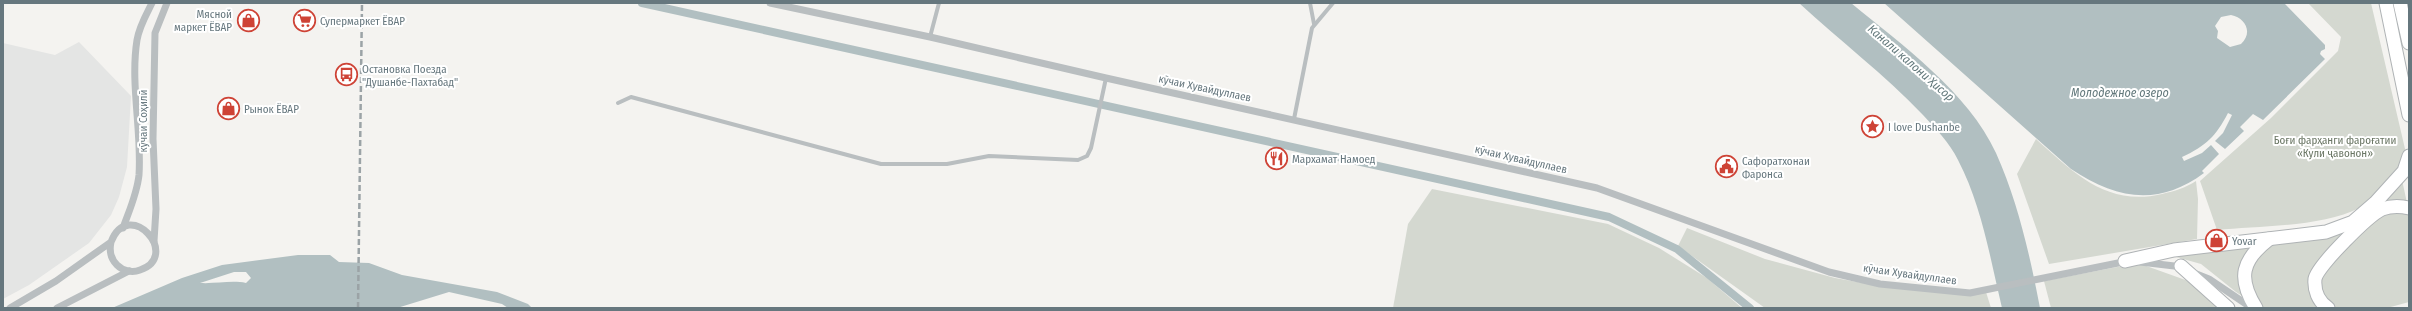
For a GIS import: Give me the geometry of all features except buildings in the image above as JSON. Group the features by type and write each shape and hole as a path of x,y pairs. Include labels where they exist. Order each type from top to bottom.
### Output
{"highway":[{"path":"2386,3 2409,115"},
{"path":"2400,3 2409,43"},
{"path":"2125,261 2174,250 2326,232 2353,222 2375,203 2404,172 2409,156"},
{"path":"2328,308 2316,293 2315,278 2320,267 2367,218 2392,206 2409,208"},
{"path":"2256,308 2245,286 2244,273 2255,250 2269,239"},
{"path":"2181,266 2225,306"}],"street":[{"name":"кӯчаи Соҳилӣ","path":"10,308 56,281 111,242 115,234 123,228 135,194 139,175 136,77 137,41 141,26 152,3"},
{"name":"кӯчаи Соҳилӣ","path":"57,308 129,271 143,269 150,264 155,250 154,241 156,209 153,139 155,33 167,3"},
{"name":"кӯчаи Хувайдуллаев","path":"770,3 930,37 1598,188 1829,272 1880,284 1953,293 1988,290 2125,261 2181,266 2209,279 2252,308"},
{"path":"930,37 939,3"},
{"path":"1310,3 1314,24"},
{"path":"1294,119 1310,34 1314,24 1333,3"},
{"path":"618,103 631,97 881,164 947,164 989,156 1078,160 1087,156 1092,148 1106,78"},
{"path":"123,228 132,226 141,228 149,233 154,241"},
{"path":"111,242 110,252 113,261 120,268 129,271"}],"shaded area":[{"path":"79,42 131,96 127,167 119,197 111,215 89,243 29,285 3,299 3,43 55,55"}],"green space":[{"name":"Боғи фарҳанги фароғатии «Кули ҷавонон»","path":"2308,3 2371,3 2409,166 2372,199 2359,208 2344,214 2327,219 2290,225 2217,230 2200,181 2271,118 2338,51 2341,37"},
{"path":"2036,139 2078,175 2108,191 2124,196 2142,197 2162,194 2188,186 2196,181 2198,199 2197,239 2049,264 2017,174"},
{"path":"2402,180 2409,212 2409,302 2387,308 2261,308 2236,292 2201,264 2169,255 2328,233"},
{"path":"1432,189 1608,224 1659,248 1707,278 1742,308 1393,308 1408,224"},
{"path":"1687,228 1765,259 1835,278 1885,287 1986,292 1991,308 1765,308 1678,246"},
{"path":"2138,263 2191,282 2227,308 2051,308 2044,281"}],"water":[{"name":"Канали калони Ҳисор","path":"1799,3 1851,3 1932,71 1969,110 1984,131 1996,153 2011,191 2032,269 2040,308 2002,308 1979,214 1958,160 1947,142 1908,100"},
{"name":"Молодежное озеро","path":"1884,3 2284,3 2325,45 2325,49 2321,51 2320,54 2325,59 2263,120 2253,114 2240,127 2244,131 2225,149 2215,141 2223,133 2232,115 2228,113 2210,140 2198,149 2182,157 2184,161 2202,153 2211,145 2219,154 2202,171 2204,173 2187,184 2170,191 2154,195 2137,195 2104,187 2071,169","holes":["2231,15 2241,19 2246,26 2247,35 2241,44 2230,47 2217,38 2218,31 2215,26 2221,17"]},
{"path":"298,255 330,255 339,262 369,263 402,275 497,292 528,304 532,308 508,308 502,304 449,292 397,308 112,308 182,278 222,265","holes":["234,272 246,272 251,278 246,283 200,283"]}],"waterway":[{"path":"642,3 1609,217 1677,249 1750,308"}],"railway":[{"path":"358,308 362,3"}],"place":[{"name":"Мясной маркет ЁВАР","path":"248,20"},
{"name":"Супермаркет ЁВАР","path":"304,21"},
{"name":"Остановка Поезда \"Душанбе-Пахтабад\"","path":"346,75"},
{"name":"Рынок ЁВАР","path":"228,109"},
{"name":"I love Dushanbe","path":"1873,127"},
{"name":"Мархамат Намоед","path":"1277,159"},
{"name":"Сафоратхонаи Фаронса","path":"1726,167"},
{"name":"Yovar","path":"2217,241"}]}
